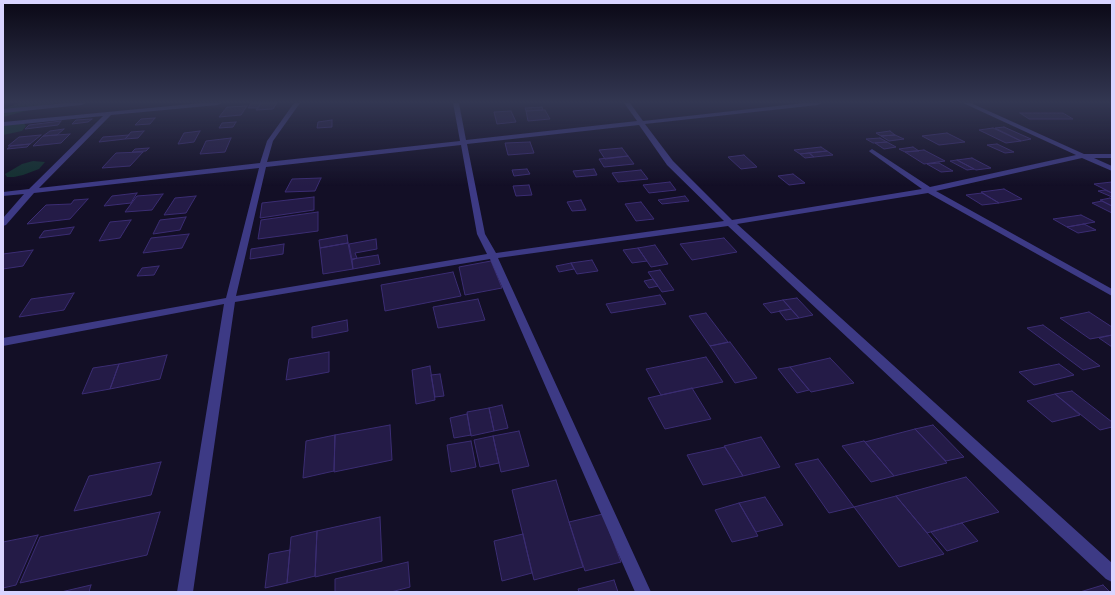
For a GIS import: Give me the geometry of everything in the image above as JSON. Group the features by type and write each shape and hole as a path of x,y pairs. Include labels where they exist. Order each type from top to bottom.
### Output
{"street":[{"path":"3,223 32,190 92,131"},
{"path":"185,592 230,300 263,164 270,141 277,131"},
{"path":"461,131 481,234 493,256 643,592"},
{"path":"3,194 563,131"},
{"path":"647,131 670,163 730,223 1112,574"},
{"path":"1028,131 1112,169"},
{"path":"872,151 929,190 1112,293"},
{"path":"3,342 230,300 493,256 730,223 929,190 1084,156 1112,156"}],"green space":[{"path":"3,131 22,131 22,131 3,135"},
{"path":"33,161 45,162 39,169 23,175 7,177 5,174 22,164"}],"building":[{"path":"50,131 62,131 57,135 43,136"},
{"path":"144,131 138,138 125,139 131,132"},
{"path":"200,131 194,142 178,144 184,133"},
{"path":"890,131 895,135 881,136 876,133"},
{"path":"981,131 999,131 1021,141 1006,143"},
{"path":"1001,131 1012,131 1031,139 1021,141"},
{"path":"947,133 965,142 939,145 922,136"},
{"path":"70,134 61,143 33,146 43,136"},
{"path":"41,135 30,144 8,146 19,137"},
{"path":"129,135 125,139 99,142 103,137"},
{"path":"895,135 904,139 889,141 881,136"},
{"path":"231,138 225,152 200,154 206,141"},
{"path":"880,138 887,142 873,143 866,139"},
{"path":"530,142 534,153 508,155 505,143"},
{"path":"887,142 896,147 884,149 875,143"},
{"path":"30,144 27,147 7,149 11,146"},
{"path":"997,144 1014,152 1005,153 987,145"},
{"path":"821,147 827,151 800,154 794,150"},
{"path":"913,147 919,151 905,152 899,149"},
{"path":"149,148 146,151 132,152 135,149"},
{"path":"622,148 628,156 605,159 599,150"},
{"path":"924,150 945,161 924,164 905,152"},
{"path":"827,151 833,155 814,157 809,153"},
{"path":"143,152 130,166 102,168 116,153"},
{"path":"809,153 814,157 805,158 800,154"},
{"path":"744,155 757,167 741,169 728,157"},
{"path":"628,156 634,164 604,167 599,159"},
{"path":"972,158 991,168 976,170 957,160"},
{"path":"957,160 974,169 967,170 950,161"},
{"path":"939,163 953,171 941,172 927,164"},
{"path":"527,169 530,174 514,176 512,170"},
{"path":"594,169 597,175 576,177 573,171"},
{"path":"641,170 648,179 618,182 612,173"},
{"path":"793,174 805,183 789,185 778,176"},
{"path":"321,178 315,191 285,192 292,179"},
{"path":"670,182 676,190 649,193 643,185"},
{"path":"1112,182 1112,193 1094,184"},
{"path":"529,185 532,195 516,196 513,186"},
{"path":"1004,189 1022,199 999,203 981,192"},
{"path":"1105,190 1112,193 1112,197 1098,191"},
{"path":"137,193 131,203 104,206 112,196"},
{"path":"982,193 999,203 982,205 966,195"},
{"path":"163,194 152,210 125,212 137,196"},
{"path":"196,196 186,213 164,215 175,198"},
{"path":"685,196 689,201 662,204 658,200"},
{"path":"314,197 314,210 260,218 262,203"},
{"path":"88,199 70,219 27,224 46,205 71,204 74,200"},
{"path":"1112,199 1112,206 1100,200"},
{"path":"581,200 586,210 572,211 567,202"},
{"path":"1102,201 1112,206 1112,213 1092,203"},
{"path":"641,202 654,219 636,221 625,204"},
{"path":"318,212 318,231 258,239 261,220"},
{"path":"1081,215 1095,222 1067,227 1053,219"},
{"path":"186,217 180,230 153,234 160,220"},
{"path":"131,220 120,238 99,241 110,222"},
{"path":"1084,224 1096,230 1078,233 1067,227"},
{"path":"74,227 70,234 39,238 44,231"},
{"path":"189,234 182,248 143,253 151,238"},
{"path":"347,235 348,243 320,248 319,240"},
{"path":"724,238 737,252 692,260 680,244"},
{"path":"376,239 377,249 355,253 357,258 352,260 349,244"},
{"path":"348,243 353,269 323,274 320,248"},
{"path":"284,244 283,254 250,259 251,249"},
{"path":"655,245 668,264 651,267 638,248"},
{"path":"638,248 647,261 632,263 623,250"},
{"path":"33,250 23,266 3,269 3,254"},
{"path":"378,255 380,264 353,269 352,259"},
{"path":"592,260 598,271 577,274 571,263"},
{"path":"491,261 502,288 465,295 459,267"},
{"path":"571,263 574,269 559,272 556,266"},
{"path":"159,266 154,275 137,276 142,268"},
{"path":"660,270 674,290 662,292 648,272"},
{"path":"453,272 461,296 385,311 381,285"},
{"path":"653,279 658,286 649,288 644,281"},
{"path":"74,293 64,310 19,317 31,299"},
{"path":"660,295 666,304 611,313 606,304"},
{"path":"797,298 813,315 799,318 783,300"},
{"path":"478,299 485,320 438,328 433,307"},
{"path":"783,300 791,309 771,313 763,304"},
{"path":"791,309 799,318 786,320 779,311"},
{"path":"1089,312 1112,327 1112,335 1090,339 1060,318"},
{"path":"706,313 728,342 710,346 689,316"},
{"path":"347,320 348,331 312,338 312,327"},
{"path":"1043,325 1100,366 1083,370 1027,328"},
{"path":"1112,335 1112,347 1099,338"},
{"path":"730,342 757,378 735,383 710,346"},
{"path":"329,352 329,372 286,380 289,359"},
{"path":"167,355 160,379 110,389 119,364"},
{"path":"706,357 723,382 661,395 646,369"},
{"path":"830,358 854,383 811,392 790,367"},
{"path":"119,364 110,389 82,394 93,368"},
{"path":"1059,364 1074,375 1034,385 1019,372"},
{"path":"430,366 435,400 416,404 412,370"},
{"path":"790,367 809,390 797,393 778,369"},
{"path":"440,374 444,396 435,397 431,375"},
{"path":"692,388 711,419 665,429 648,398"},
{"path":"1072,391 1112,422 1112,427 1100,430 1055,394"},
{"path":"1055,394 1080,415 1052,422 1027,401"},
{"path":"502,405 508,428 494,431 489,408"},
{"path":"489,408 494,431 471,436 467,412"},
{"path":"467,414 471,435 454,438 450,418"},
{"path":"390,425 392,460 334,472 335,435"},
{"path":"933,425 964,457 946,461 915,429"},
{"path":"915,429 947,463 894,476 865,442"},
{"path":"519,431 529,466 501,472 493,436"},
{"path":"335,435 334,471 303,478 306,441"},
{"path":"493,436 499,463 480,467 474,440"},
{"path":"761,437 780,467 743,476 724,446"},
{"path":"471,441 476,467 451,472 447,445"},
{"path":"864,441 894,476 871,482 842,446"},
{"path":"725,447 743,476 703,485 687,455"},
{"path":"818,459 854,507 829,513 795,464"},
{"path":"161,462 151,495 74,511 89,476"},
{"path":"966,477 999,512 927,533 896,496"},
{"path":"556,480 583,567 534,580 512,490"},
{"path":"896,496 944,554 899,567 854,507"},
{"path":"765,497 783,525 756,532 739,503"},
{"path":"739,503 758,536 732,542 715,510"},
{"path":"160,512 147,555 20,583 40,537"},
{"path":"603,514 621,562 585,571 569,522"},
{"path":"380,517 382,561 315,577 317,531"},
{"path":"962,523 978,541 947,551 931,532"},
{"path":"317,531 315,576 287,583 291,537"},
{"path":"523,534 532,573 502,581 494,541"},
{"path":"38,535 16,585 3,588 3,542"},
{"path":"290,550 287,583 265,588 269,554"},
{"path":"408,562 410,587 391,592 335,592 335,579"},
{"path":"614,580 618,592 579,592 578,589"},
{"path":"91,585 89,592 61,592"},
{"path":"1103,585 1110,592 1080,592"}]}
